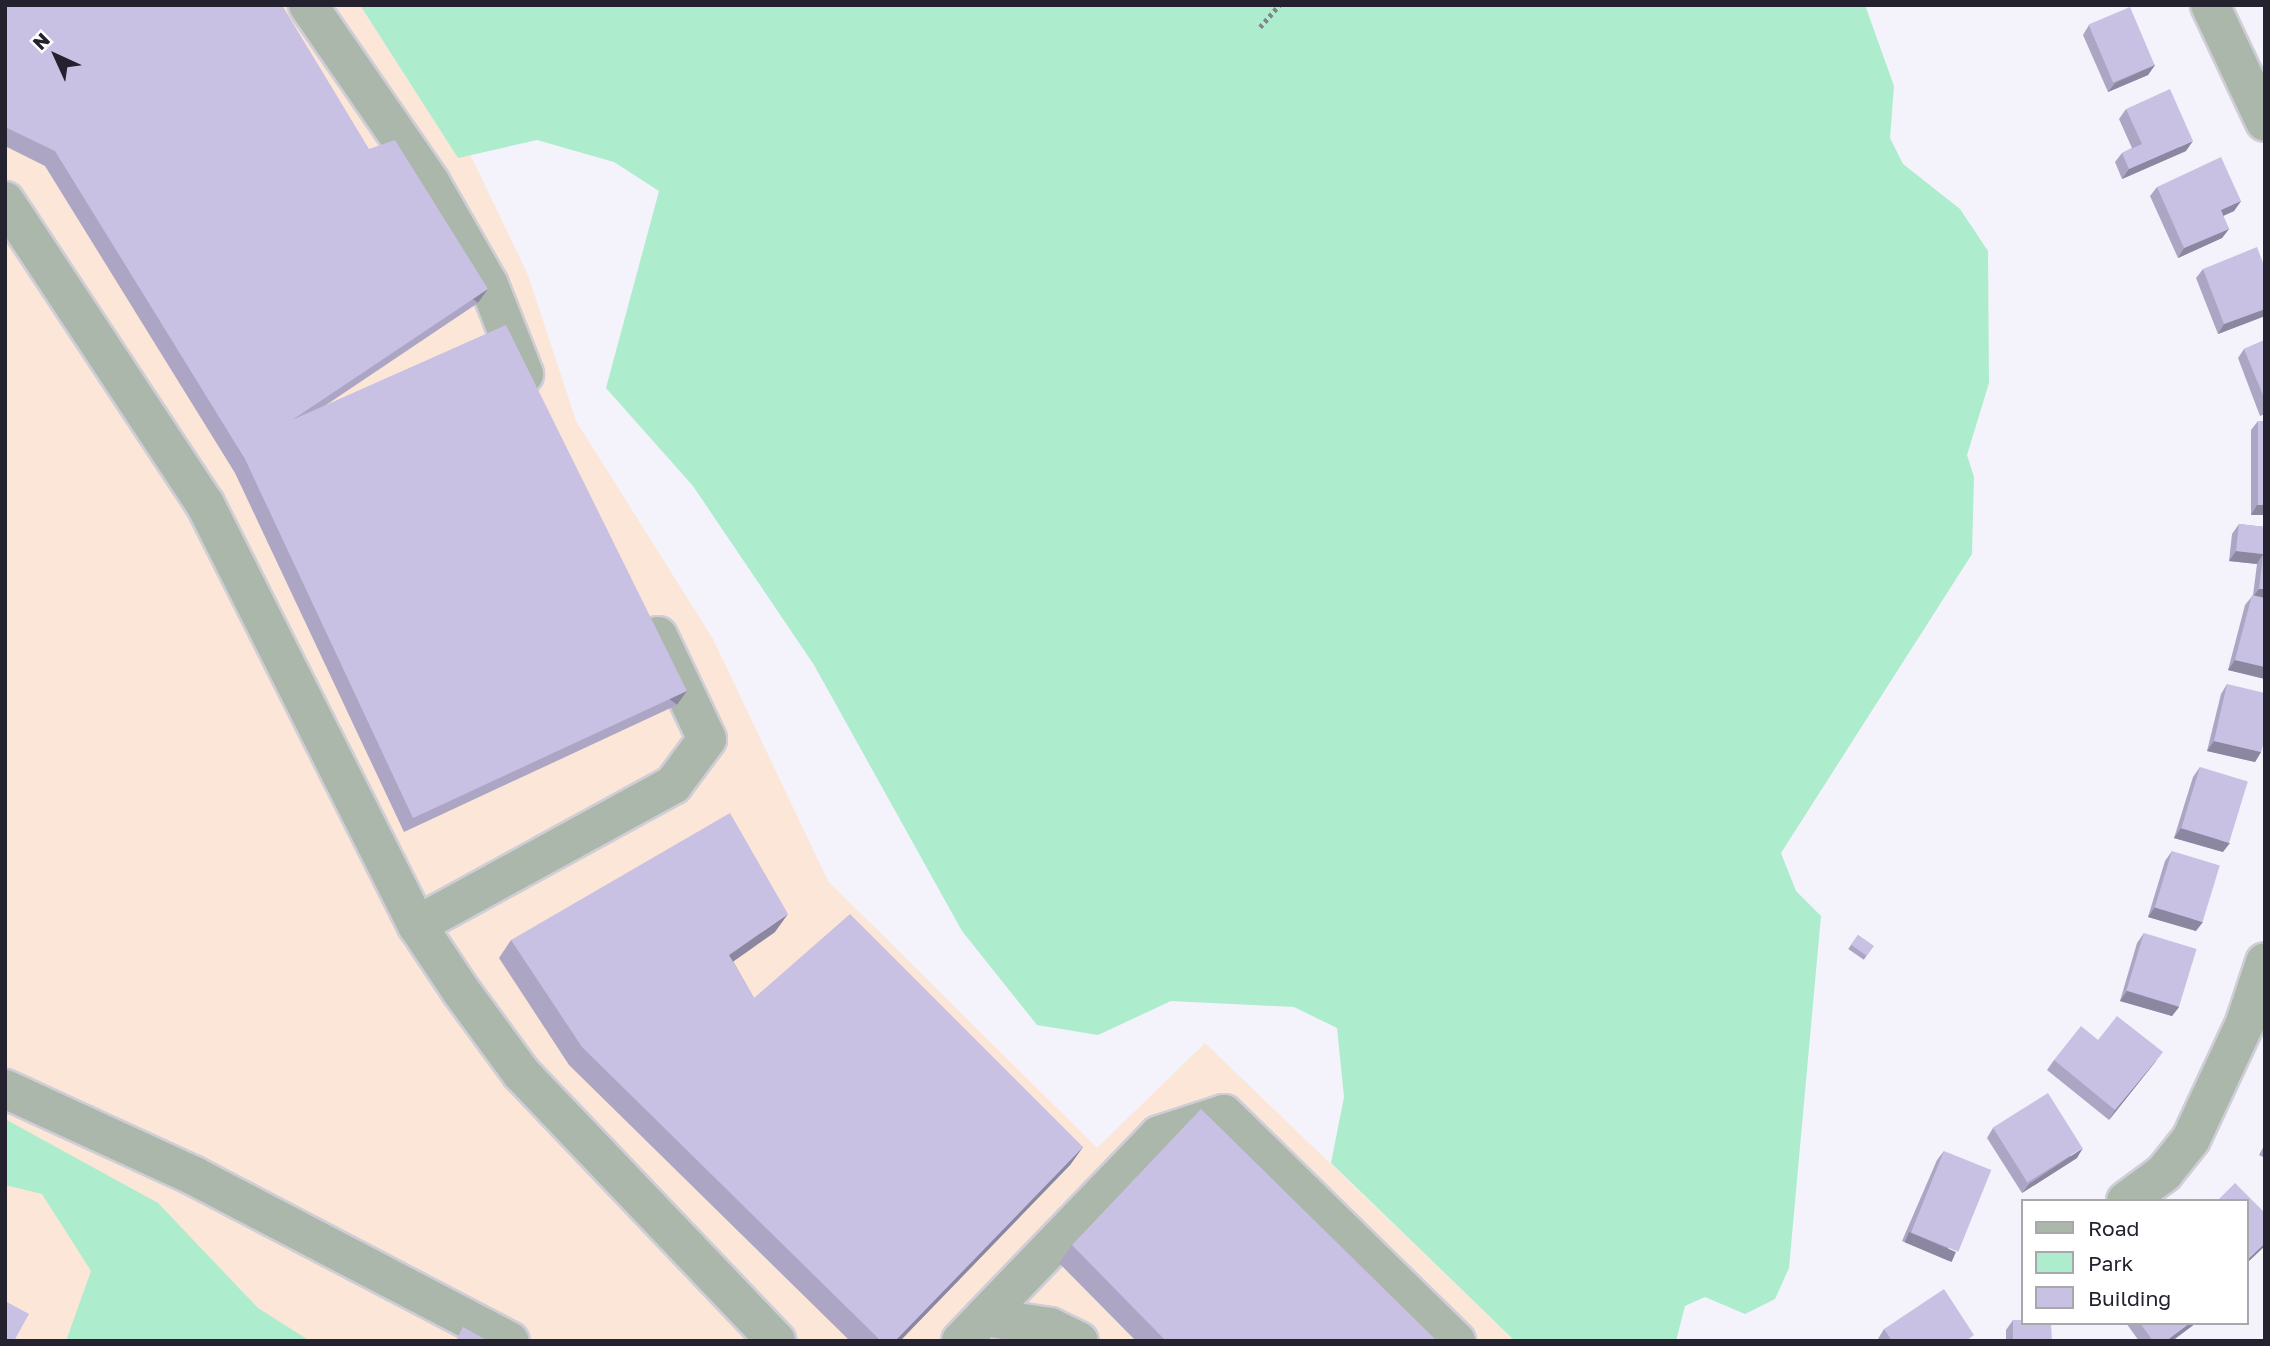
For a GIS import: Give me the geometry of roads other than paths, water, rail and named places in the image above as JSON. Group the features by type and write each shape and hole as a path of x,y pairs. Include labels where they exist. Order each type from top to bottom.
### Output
{"street":[{"path":"307,5 430,182 489,285 540,407"},
{"path":"2210,5 2265,122"},
{"path":"5,201 205,504 417,925 521,1073 776,1341"},
{"path":"417,925 673,785 707,739 638,598"},
{"path":"2129,1199 2164,1173 2191,1139 2245,1023 2265,962"},
{"path":"5,1089 194,1176 509,1341"},
{"path":"972,1329 1158,1135 1224,1114 1457,1341"},
{"path":"972,1329 1050,1327 1079,1341"}]}
